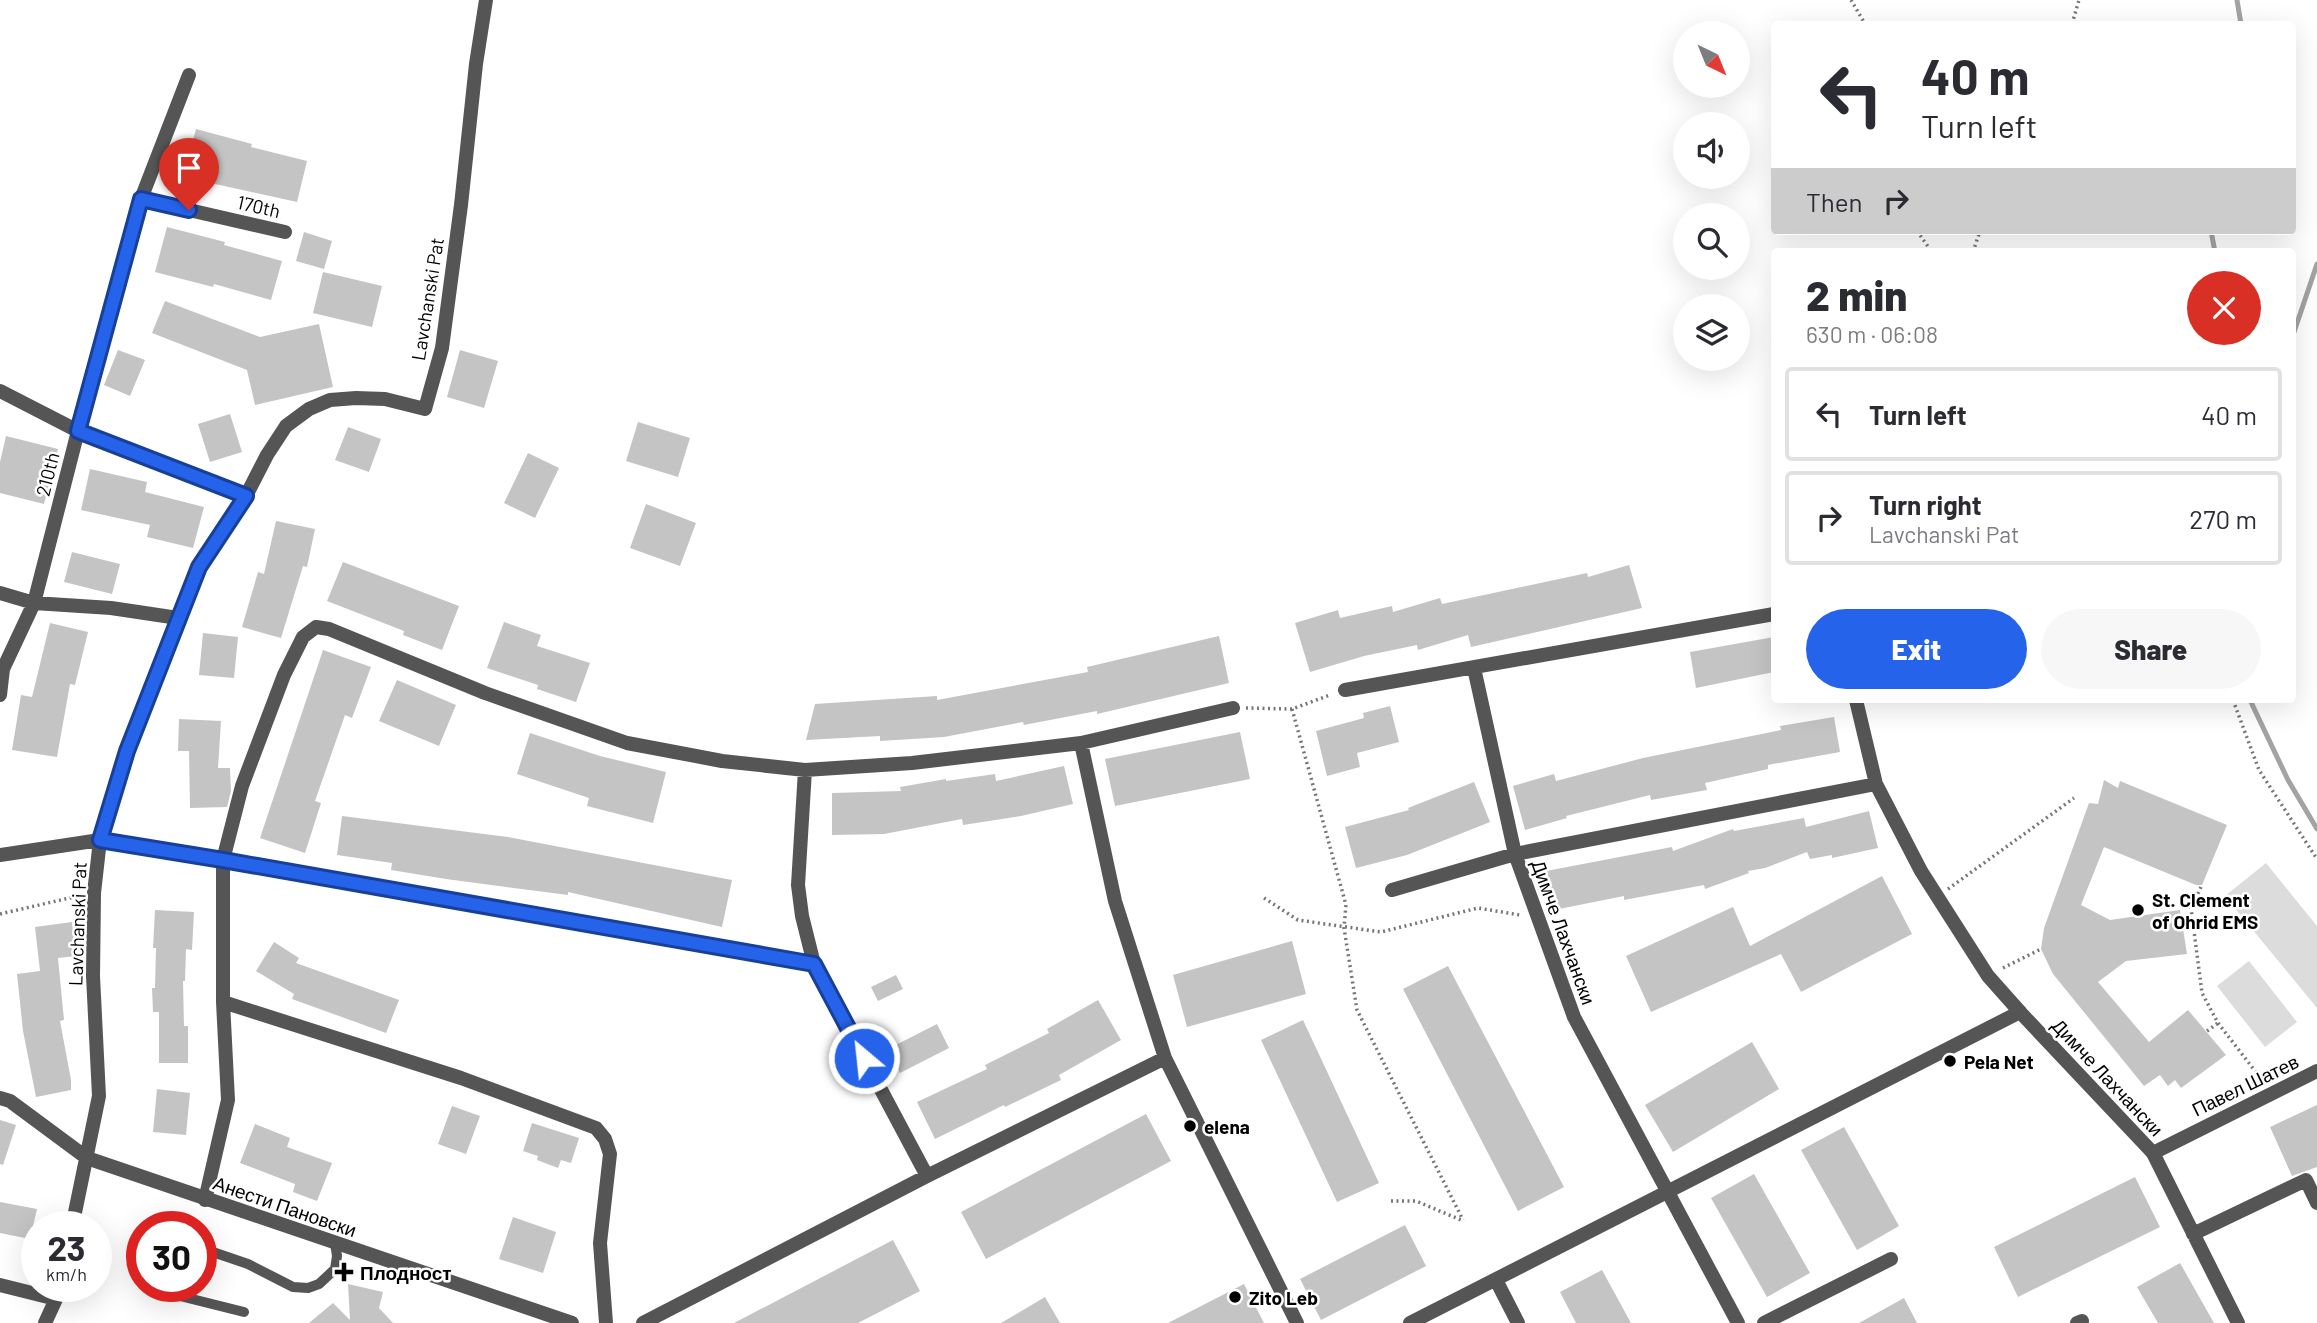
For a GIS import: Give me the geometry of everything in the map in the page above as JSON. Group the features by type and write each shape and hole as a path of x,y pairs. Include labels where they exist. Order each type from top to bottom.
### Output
{"street":[{"name":"Lavchanski Pat","path":"75,1211 99,1096 93,976 94,892 100,840 127,751 199,567 246,496 267,455 286,426 309,409 330,400 385,399 425,409 442,348 486,0"},
{"name":"210th","path":"0,695 3,669 34,603 141,199 188,75"},
{"name":"170th","path":"141,199 285,232"},
{"path":"0,391 78,431 246,496"},
{"path":"0,593 34,603 111,608 178,618"},
{"path":"1345,690 1771,615"},
{"path":"205,1200 228,1100 223,1002 223,860 242,786 284,675 303,637 316,627 329,629 485,693 627,743 722,761 805,770 912,763 1081,743 1233,708"},
{"name":"Димче Лахчански","path":"1474,668 1515,854 1574,1017 1738,1323"},
{"name":"Димче Лахчански","path":"1857,703 1877,784 1936,897 1988,976 2152,1153 2238,1323"},
{"path":"1081,743 1115,901 1166,1058 1297,1323"},
{"path":"805,770 798,885 802,916 814,964 927,1176"},
{"path":"1392,890 1515,854 1877,784"},
{"path":"0,855 100,840 814,964"},
{"path":"223,1002 461,1078 596,1128 605,1139 610,1154 600,1243 606,1323"},
{"path":"1410,1323 2020,1012"},
{"path":"643,1323 927,1176 1166,1058"},
{"name":"Павел Шатев","path":"2152,1153 2317,1071"},
{"name":"Анести Пановски","path":"0,1098 10,1101 87,1158 572,1323"},
{"path":"2193,1234 2312,1177 2317,1203"},
{"path":"1764,1323 1891,1259"},
{"path":"1496,1280 1518,1323"},
{"path":"0,1285 21,1288"},
{"path":"45,1323 53,1302"}],"lane":[{"path":"217,1253 248,1264 293,1287 308,1288 319,1284 335,1269 335,1243"},
{"path":"204,1302 244,1312"}],"path":[{"path":"1851,0 1863,21"},
{"path":"2073,21 2079,0"},
{"path":"1233,708 1292,709 1345,690"},
{"path":"2234,703 2259,770 2317,859"},
{"path":"1292,709 1346,905 1344,928 1357,1010 1463,1220 1416,1201 1391,1201"},
{"path":"1936,897 2074,797"},
{"path":"2201,887 2191,908 2202,993 2218,1023 2273,1093"},
{"path":"1,914 94,892"},
{"path":"1264,898 1298,920 1381,932 1478,908 1539,919"},
{"path":"1988,976 2041,949"},
{"path":"2207,1031 2218,1023"}],"shaded area":[{"path":"2266,863 2317,926 2317,1008 2225,896"},
{"path":"2249,961 2297,1022 2265,1047 2217,986"}],"building":[{"path":"196,129 307,161 297,202 183,177"},
{"path":"167,227 282,261 271,300 214,284 213,287 155,272"},
{"path":"304,232 332,241 324,269 296,261"},
{"path":"323,272 382,286 372,327 313,313"},
{"path":"165,301 260,337 319,324 333,387 255,405 247,370 152,333"},
{"path":"118,350 145,360 130,396 104,385"},
{"path":"460,350 498,361 484,408 447,397"},
{"path":"230,414 242,452 210,462 198,424"},
{"path":"638,422 690,438 678,477 626,461"},
{"path":"348,427 381,439 369,472 335,460"},
{"path":"6,436 58,449 44,504 0,493 0,462"},
{"path":"528,453 559,468 535,518 504,503"},
{"path":"90,469 147,482 145,492 204,507 193,548 147,537 150,525 81,510"},
{"path":"646,504 696,523 680,566 630,548"},
{"path":"276,521 315,529 307,567 303,566 281,638 242,627 258,572 264,574"},
{"path":"72,552 120,564 112,594 64,582"},
{"path":"343,562 459,606 442,650 403,635 404,631 327,601"},
{"path":"1629,565 1642,608 1471,647 1468,635 1418,650 1417,645 1364,656 1310,672 1295,623 1338,610 1340,618 1392,606 1393,612 1440,598 1442,604 1587,573 1588,577"},
{"path":"504,622 541,635 537,646 590,663 576,702 537,689 538,685 487,668"},
{"path":"50,623 88,632 75,685 70,684 57,757 12,750 21,695 32,697"},
{"path":"203,633 238,637 234,678 199,675"},
{"path":"1219,636 1229,683 1097,714 1097,711 1024,725 1023,722 944,737 880,741 880,736 806,740 815,704 937,696 937,700 1088,672 1087,667"},
{"path":"1771,638 1771,673 1696,688 1690,652"},
{"path":"323,650 371,667 352,718 345,715 315,801 321,803 305,853 260,838"},
{"path":"397,680 456,705 439,746 379,721"},
{"path":"1390,706 1399,742 1357,753 1360,767 1327,776 1316,731 1364,718 1363,713"},
{"path":"1834,717 1840,752 1768,765 1768,769 1705,783 1707,790 1651,800 1650,795 1566,816 1567,818 1525,830 1513,786 1554,774 1556,781 1643,758 1781,730 1780,726"},
{"path":"179,719 221,721 218,768 230,768 231,791 227,807 190,808 189,751 178,751"},
{"path":"1240,732 1250,779 1115,806 1105,759"},
{"path":"530,733 600,756 666,772 653,823 587,806 589,798 517,774"},
{"path":"1064,766 1073,804 963,825 962,819 884,834 832,835 832,793 901,791 900,787 995,774 996,781"},
{"path":"2104,780 2118,788 2120,781 2227,825 2202,885 2196,885 2104,847 2081,905 2110,920 2180,910 2187,954 2126,961 2098,982 2149,1042 2188,1010 2226,1055 2181,1088 2175,1080 2168,1086 2160,1075 2144,1086 2053,974 2041,949 2044,928 2089,803 2098,804"},
{"path":"1474,782 1490,822 1407,855 1356,868 1345,827 1409,810 1408,808"},
{"path":"1869,811 1878,848 1832,858 1832,855 1810,859 1807,852 1765,868 1748,871 1749,873 1705,889 1704,885 1624,900 1624,896 1554,910 1546,871 1672,847 1673,851 1733,829 1734,831 1804,818 1806,827"},
{"path":"342,816 508,837 732,880 722,927 568,892 568,895 446,879 391,870 392,863 337,855"},
{"path":"1882,876 1912,934 1801,992 1781,954 1651,1012 1626,956 1733,907 1750,946"},
{"path":"155,910 194,912 192,950 186,949 183,981 184,1026 188,1026 188,1063 159,1063 159,1012 153,1012 152,988 155,988"},
{"path":"72,922 76,956 58,958 64,1020 60,1021 71,1090 36,1097 23,1031 17,974 40,971 35,927"},
{"path":"1292,941 1306,994 1187,1027 1173,975"},
{"path":"274,942 299,958 296,963 399,1000 386,1033 292,999 294,994 256,971"},
{"path":"1448,966 1564,1187 1518,1211 1403,989"},
{"path":"896,975 903,989 878,1001 871,987"},
{"path":"1098,1000 1121,1040 1059,1075 1061,1080 935,1139 917,1102 987,1069 985,1065 1049,1033 1047,1029"},
{"path":"1303,1020 1379,1183 1337,1202 1261,1040"},
{"path":"937,1024 949,1048 900,1073 888,1049"},
{"path":"1752,1042 1779,1089 1673,1152 1645,1105"},
{"path":"157,1089 190,1093 186,1135 153,1132"},
{"path":"2317,1105 2317,1167 2292,1176 2270,1127"},
{"path":"452,1106 480,1116 466,1154 438,1144"},
{"path":"1146,1114 1171,1161 986,1259 961,1212"},
{"path":"0,1120 16,1125 3,1165 0,1164"},
{"path":"532,1123 579,1138 571,1163 561,1160 558,1168 523,1151"},
{"path":"255,1124 290,1138 287,1147 332,1163 317,1201 293,1192 295,1184 240,1163"},
{"path":"1844,1127 1899,1226 1857,1250 1801,1150"},
{"path":"1754,1174 1810,1273 1767,1297 1711,1198"},
{"path":"2135,1177 2160,1227 2018,1297 1994,1247"},
{"path":"0,1202 37,1209 21,1211 21,1237 0,1233"},
{"path":"513,1217 556,1232 543,1273 499,1259"},
{"path":"1405,1225 1426,1266 1321,1320 1300,1279"},
{"path":"893,1240 920,1291 858,1323 734,1323"},
{"path":"2180,1263 2214,1323 2158,1323 2137,1287"},
{"path":"1602,1270 1631,1323 1576,1323 1560,1292"},
{"path":"348,1284 383,1292 379,1308 393,1323 309,1323 333,1303 350,1320"},
{"name":"Zito Leb","path":"1244,1284 1264,1323 1168,1323"},
{"path":"1045,1297 1060,1323 1001,1323"},
{"path":"1904,1298 1917,1323 1859,1323"}],"waterway":[{"path":"2237,0 2240,21"},
{"path":"2212,235 2214,248"},
{"path":"2296,326 2317,264"},
{"path":"2251,703 2288,780 2317,829"}],"place":[{"name":"St. Clement of Ohrid EMS","path":"2138,910"},
{"name":"Pela Net","path":"1950,1061"},
{"name":"elena","path":"1190,1126"},
{"name":"Плодност","path":"344,1272"},
{"name":"Zito Leb","path":"1235,1297"}],"route":[{"path":"189,210 141,199 78,431 246,496 199,567 127,751 100,840 814,964 864,1058"}]}
